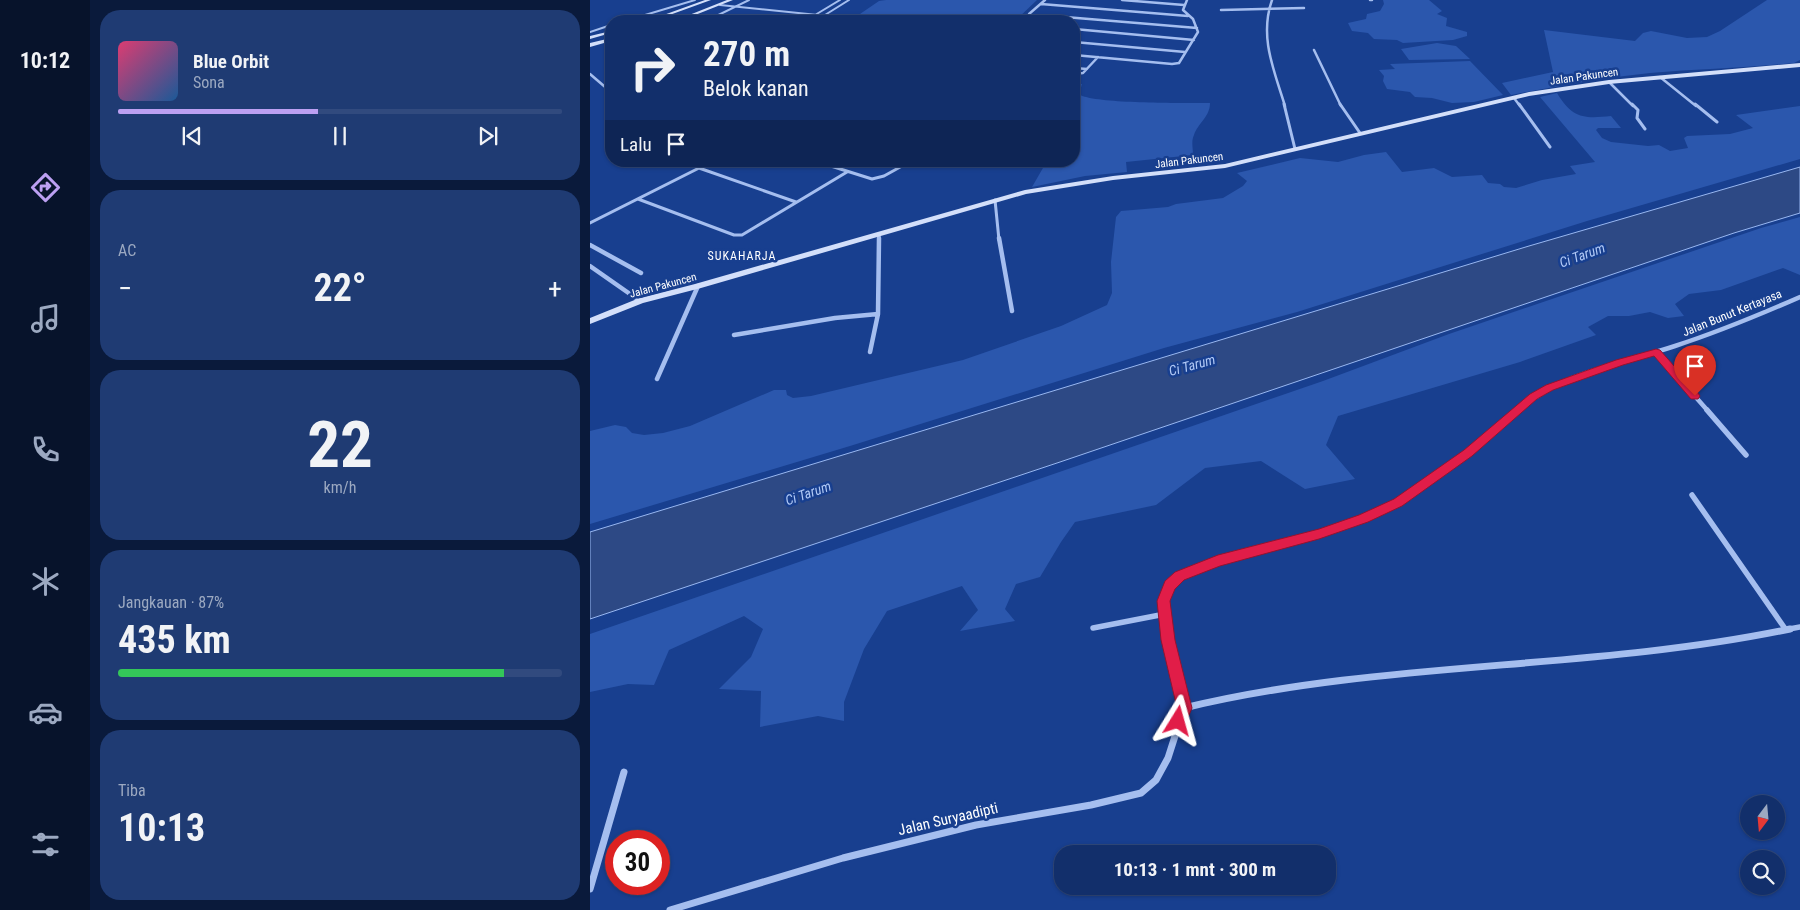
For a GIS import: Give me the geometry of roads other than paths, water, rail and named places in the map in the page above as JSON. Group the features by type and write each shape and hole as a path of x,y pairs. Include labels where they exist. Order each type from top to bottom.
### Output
{"street":[{"path":"667,15 709,0"},
{"path":"692,15 731,0"},
{"path":"1029,14 1044,0"},
{"path":"1122,0 1184,5"},
{"path":"1080,56 1172,64 1182,60 1198,32 1193,19 1183,10 1187,0"},
{"path":"1272,0 1268,9 1268,53 1286,109 1295,148"},
{"path":"703,3 720,5"},
{"path":"1041,4 1188,16"},
{"path":"1221,10 1304,8"},
{"path":"1029,14 1041,15"},
{"path":"1080,18 1197,28"},
{"path":"1080,30 1194,40"},
{"path":"590,38 605,34"},
{"path":"590,45 605,41"},
{"path":"1080,43 1185,52"},
{"path":"1314,50 1336,100 1360,133"},
{"path":"1080,73 1083,73 1098,57"},
{"name":"Jalan Pakuncen","path":"590,321 640,301 1025,192 1076,182 1126,176 1190,172 1225,166 1514,98 1610,82 1800,65"},
{"path":"1080,68 1086,69"},
{"path":"590,74 605,87"},
{"path":"1660,78 1717,122"},
{"path":"1610,82 1638,110 1637,118 1645,128"},
{"path":"1514,98 1550,147"},
{"path":"832,167 864,177 878,178 899,167"},
{"path":"590,223 699,168 796,202"},
{"path":"638,199 734,235 746,233 847,172"},
{"path":"995,200 999,241 1012,311"},
{"path":"870,352 878,314 879,234"},
{"path":"590,245 641,273"},
{"path":"590,266 640,301"},
{"path":"657,379 698,286"},
{"name":"Jalan Bunut Kertayasa","path":"1184,708 1168,640 1163,601 1169,585 1180,576 1218,560 1319,534 1363,519 1398,502 1436,476 1506,422 1534,396 1575,378 1735,324 1800,297"},
{"path":"734,335 835,318 878,314"},
{"path":"1656,352 1746,455"},
{"path":"1692,495 1786,630"},
{"path":"1093,628 1165,614"},
{"path":"1184,708 1247,694 1377,678 1675,648 1746,638 1800,627"},
{"name":"Jalan Suryaadipti","path":"670,910 853,856 976,825 1092,805 1141,792 1156,780 1168,758 1184,708"},
{"path":"590,889 624,772"}],"lane":[{"path":"645,15 696,0"},
{"path":"719,15 749,0"},
{"path":"815,15 840,0"},
{"path":"720,5 824,15 849,0"},
{"path":"590,32 605,27"}],"water":[{"name":"Ci Tarum","path":"1800,167 1800,213 1734,233 1060,462 590,619 590,532 1529,246"}],"district":[{"name":"SUKAHARJA","path":"742,256"}]}
